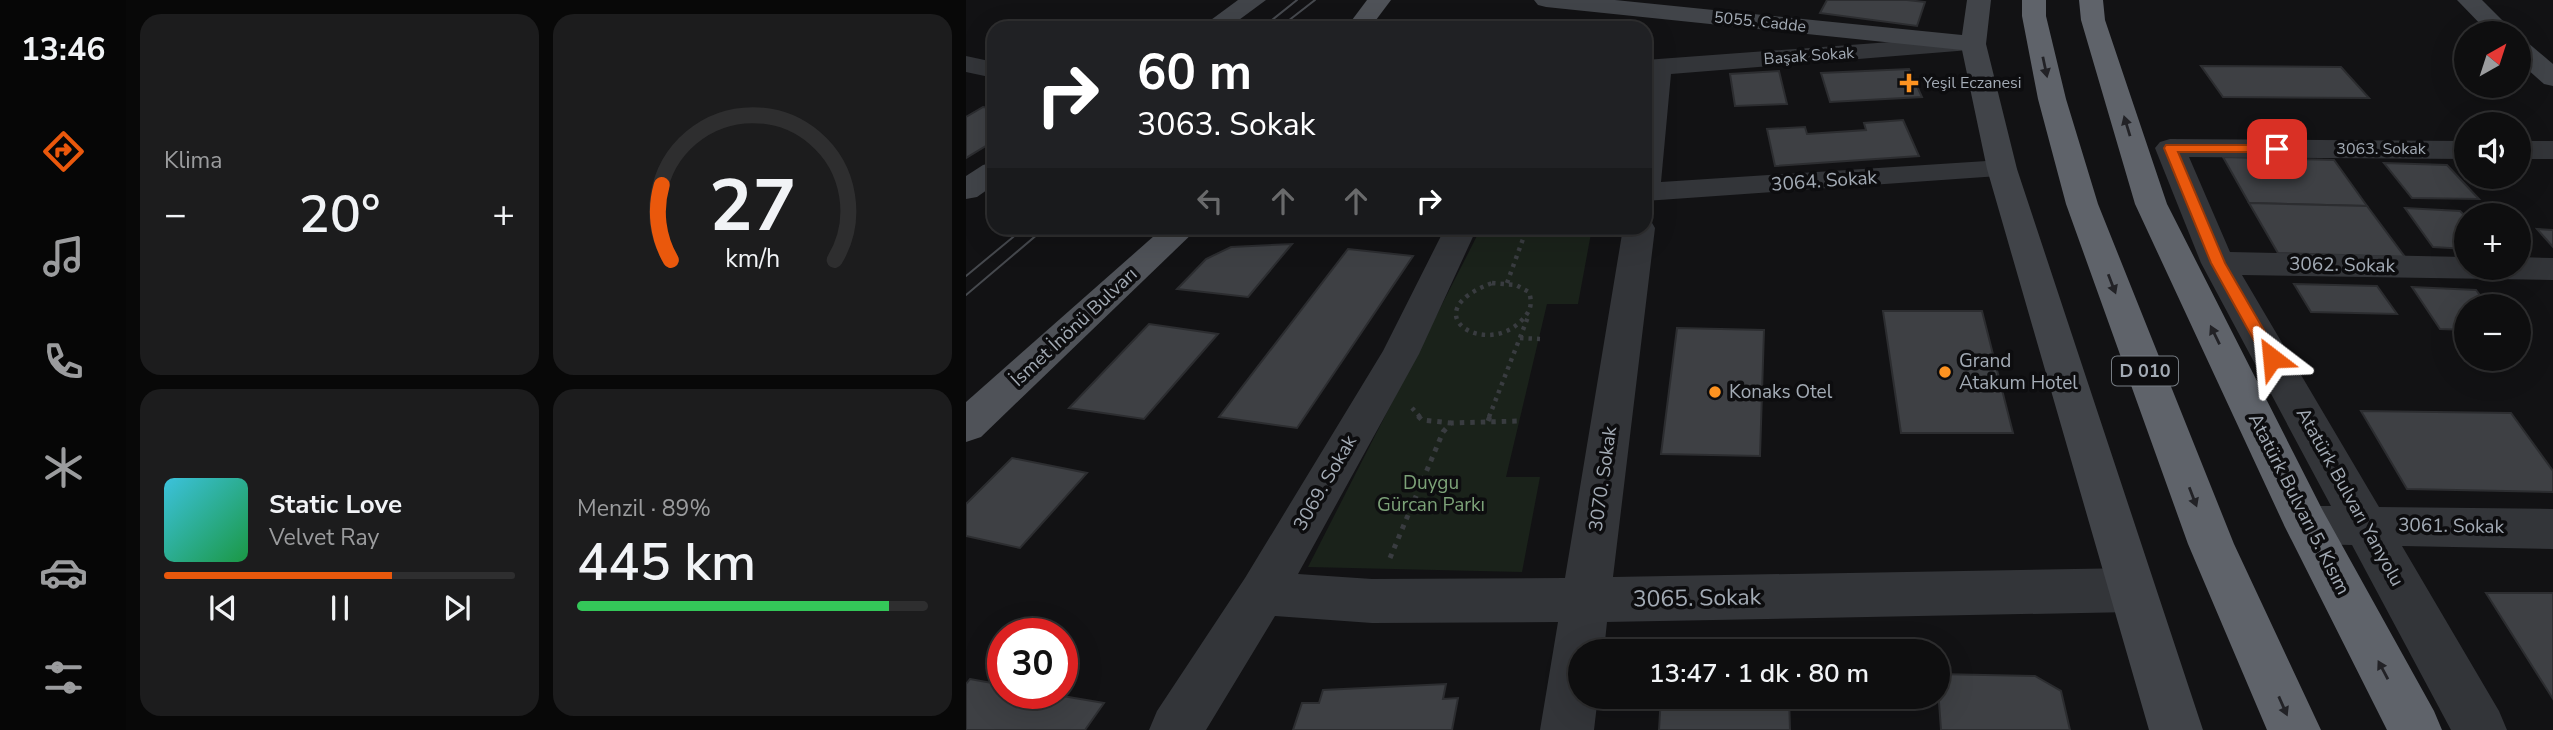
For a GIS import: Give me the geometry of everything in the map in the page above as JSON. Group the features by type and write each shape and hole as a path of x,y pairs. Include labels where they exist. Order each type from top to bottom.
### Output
{"highway":[{"name":"D 010","path":"2034,0 2034,16 2052,99 2082,204 2211,544 2294,730"},
{"name":"Atatürk Bulvarı 5. Kısım","path":"2091,0 2093,20 2151,204 2307,525 2415,730"}],"main road":[{"path":"1363,21 1379,0"},
{"name":"İsmet İnönü Bulvarı","path":"966,426 1174,235"}],"street":[{"path":"1222,21 1254,0"},
{"name":"5055. Cadde","path":"1546,0 1973,44"},
{"path":"1979,0 1973,44 2002,169 2176,730"},
{"path":"2469,0 2491,21"},
{"name":"Başak Sokak","path":"1652,68 1973,44"},
{"path":"2531,59 2553,78"},
{"path":"966,64 987,68"},
{"name":"3063. Sokak","path":"2170,148 2454,150"},
{"name":"Atatürk Bulvarı Yanyolu","path":"2170,148 2218,263 2480,730"},
{"path":"2531,150 2553,150"},
{"name":"3064. Sokak","path":"1652,192 2002,169"},
{"path":"966,190 987,176"},
{"name":"3069. Sokak","path":"1176,730 1262,593 1400,354 1458,235"},
{"name":"3070. Sokak","path":"1567,730 1638,235"},
{"name":"3062. Sokak","path":"2218,263 2454,268"},
{"name":"3062. Sokak","path":"2531,269 2553,269"},
{"name":"3061. Sokak","path":"2307,525 2553,528"},
{"name":"3065. Sokak","path":"1262,593 1373,601 2132,590"}],"path":[{"path":"1507,283 1524,235"},
{"path":"1488,421 1529,316 1533,305 1532,297 1518,285 1507,283 1484,286 1464,296 1456,306 1455,317 1460,326 1471,333 1486,335 1503,332 1529,316"},
{"path":"1520,338 1539,339"},
{"path":"1373,601 1443,432 1451,423 1519,422"}],"green space":[{"name":"Duygu Gürcan Parkı","path":"1477,235 1591,235 1578,304 1547,304 1506,477 1540,477 1522,572 1308,567"}],"building":[{"path":"1827,0 1925,2 1917,26 1820,13"},
{"path":"2201,66 2341,67 2369,98 2223,97"},
{"path":"1909,69 1922,97 1830,102 1821,73"},
{"path":"1779,71 1787,104 1735,106 1730,74"},
{"path":"983,107 987,108 987,145 966,158 966,117"},
{"path":"1903,120 1919,156 1775,166 1767,129 1805,127 1807,134 1866,130 1864,123"},
{"path":"2223,157 2334,160 2367,206 2249,203"},
{"path":"2384,163 2447,165 2454,172 2454,189 2470,189 2479,199 2412,198"},
{"path":"2249,203 2367,206 2405,257 2278,253"},
{"path":"2405,208 2454,211 2454,248 2433,247"},
{"path":"2537,229 2553,230 2553,247"},
{"path":"1292,244 1248,297 1177,289 1206,259 1231,247"},
{"path":"1348,249 1413,256 1297,428 1219,417"},
{"path":"2294,284 2377,286 2397,314 2311,312"},
{"path":"2412,287 2476,290 2479,294 2454,294 2454,330 2440,329"},
{"name":"Grand Atakum Hotel","path":"1883,311 1982,311 2013,433 1901,433"},
{"path":"1149,324 1218,334 1144,419 1069,408"},
{"name":"Konaks Otel","path":"1677,328 1764,330 1760,456 1661,454"},
{"path":"2361,411 2511,413 2553,471 2553,492 2407,489"},
{"path":"1012,458 1087,473 1020,548 966,536 966,504"},
{"path":"2486,593 2553,593 2553,699"},
{"path":"1950,674 2035,676 2061,691 2070,730 1941,730 1940,709 1950,709"},
{"path":"970,679 987,682 987,709 1078,709 1078,699 1104,703 1085,730 966,730 966,684"},
{"path":"1446,684 1443,699 1458,698 1452,730 1293,730 1302,703 1319,703 1323,690"},
{"path":"1660,709 1789,709 1790,730 1659,730"}],"tram line":[{"path":"1271,21 1297,0"},
{"path":"1288,21 1315,0"},
{"path":"966,276 1016,235"},
{"path":"966,295 1037,235"}],"place":[{"name":"Yeşil Eczanesi","path":"1909,83"},
{"name":"Grand Atakum Hotel","path":"1945,372"},
{"name":"Konaks Otel","path":"1715,392"}],"route":[{"path":"2272,358 2218,263 2170,148 2277,149"}]}
